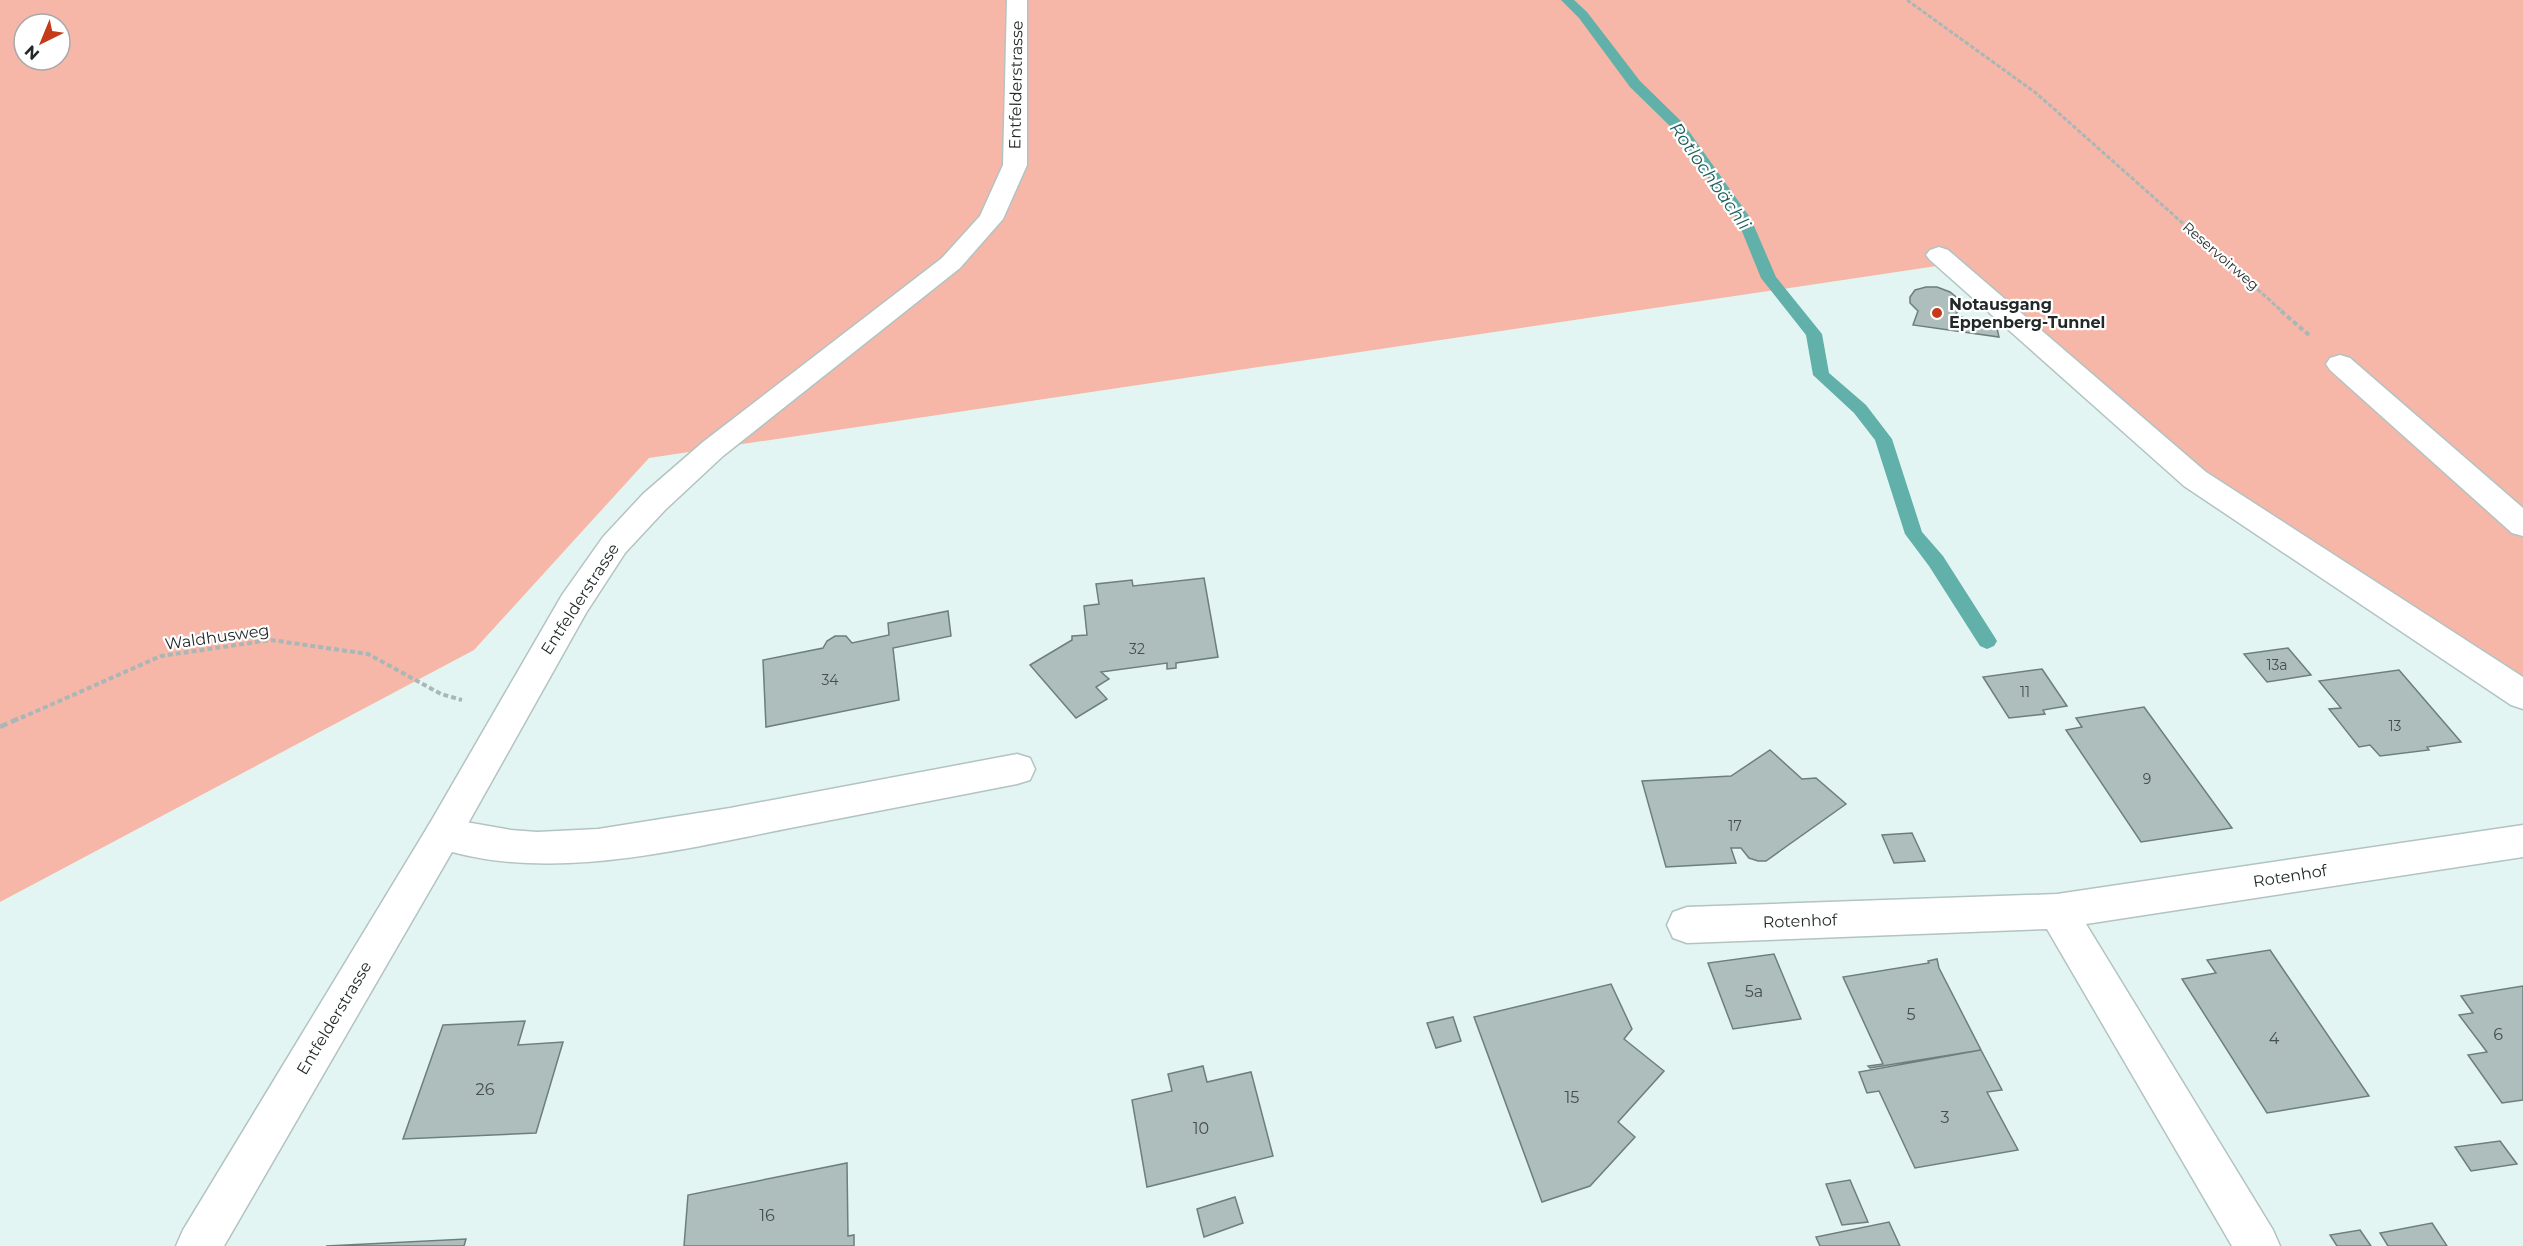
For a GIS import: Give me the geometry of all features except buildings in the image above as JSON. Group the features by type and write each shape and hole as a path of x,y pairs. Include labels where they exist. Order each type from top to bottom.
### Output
{"street":[{"name":"Entfelderstrasse","path":"199,1246 442,834 509,714 587,584 614,545 654,502 713,449 951,263 991,219 1015,165 1017,0"},
{"path":"1939,255 2073,379 2195,478 2523,695"},
{"path":"2340,364 2523,525"},
{"path":"442,834 511,846 537,848 598,845 730,824 1017,769"},
{"name":"Rotenhof","path":"1687,925 2057,911 2523,841"},
{"path":"2057,911 2257,1246"}],"path":[{"name":"Reservoirweg","path":"1907,0 2036,93 2340,364"},
{"name":"Waldhusweg","path":"0,726 161,656 271,640 368,654 441,694 509,714"}],"shaded area":[{"path":"0,0 2523,0 2523,682 2389,597 2202,468 1950,264 649,458 474,650 0,902"}],"waterway":[{"name":"Rotlochbächli","path":"1567,0 1583,15 1635,84 1678,126 1744,219 1769,278 1814,334 1821,375 1860,409 1883,439 1914,534 1936,561 1987,641"}],"place":[{"name":"Notausgang Eppenberg-Tunnel","path":"1937,313"}]}
